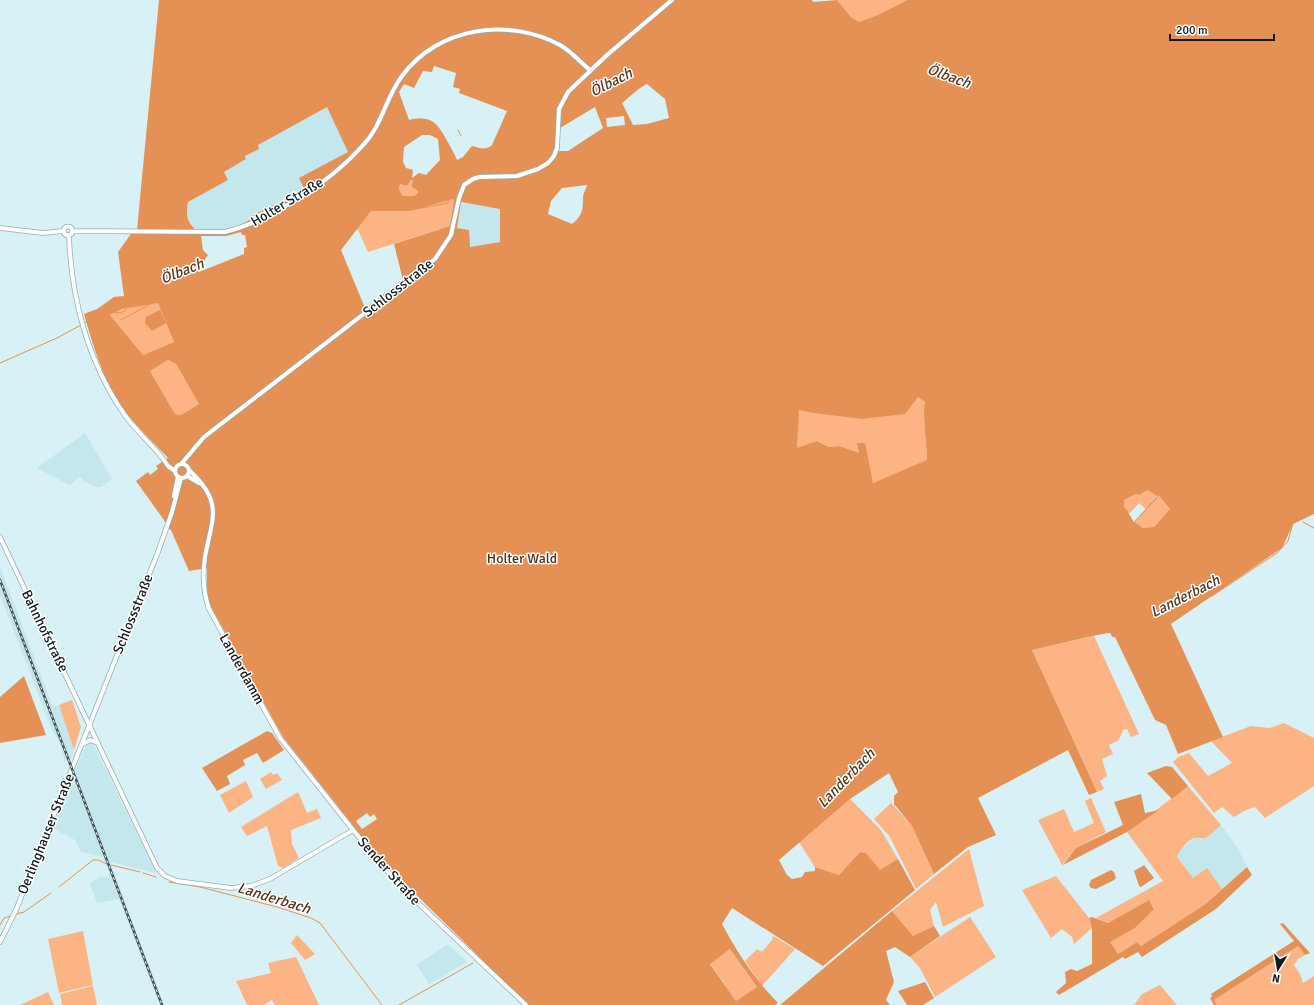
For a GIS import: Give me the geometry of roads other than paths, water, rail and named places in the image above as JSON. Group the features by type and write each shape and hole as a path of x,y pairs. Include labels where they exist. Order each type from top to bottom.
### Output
{"main road":[{"name":"Schlossstraße","path":"182,464 209,433 435,259 451,235 462,190 469,181 479,178 517,176 538,169 548,163 554,156 557,148 558,118 562,100 568,92 590,70 672,0"},
{"name":"Holter Straße","path":"72,231 225,232 249,225 313,189 360,149 373,132 394,87 416,60 444,43 467,33 497,29 530,33 562,46 590,70"},
{"path":"0,228 43,233 63,231 64,228 68,226 72,231 69,235 74,290 83,326 95,361 119,407 165,462 179,477 187,476 203,485"},
{"path":"63,231 65,235 69,235"},
{"name":"Schlossstraße","path":"187,466 191,452"},
{"path":"165,462 177,466 182,464 187,466 190,471 187,476"},
{"path":"175,471 177,466"},
{"name":"Landerdamm","path":"190,471 203,485 211,499 214,513 204,571 205,596 209,609 280,738 353,830"},
{"name":"Schlossstraße","path":"89,724 158,552 174,502 174,492 179,477"},
{"name":"Bahnhofstraße","path":"0,537 89,724"},
{"name":"Sender Straße","path":"89,724 157,868 165,876 173,880 232,888 251,886 270,879 332,844 353,830 400,886 526,1005"},
{"name":"Oerlinghauser Straße","path":"0,942 12,920 89,724"},
{"path":"81,745 88,740 98,743"}],"waterway":[{"path":"320,0 324,59"},
{"path":"375,65 397,61 420,31 427,0"},
{"name":"Ölbach","path":"564,125 581,109 631,83 635,79 647,74 660,62 686,16 707,8 712,11 716,18 728,20 774,39 798,42 823,51 833,51 849,56 868,58 877,65 888,65 902,72 929,79 950,88 965,90 974,97 992,99 999,105 1022,112 1026,111 1026,95 1032,91 1036,94 1042,92 1049,94 1052,100 1052,108 1060,108 1070,105 1079,99 1092,101 1102,96 1121,94 1127,89 1137,90 1160,81 1166,83 1189,74 1215,67 1230,67 1238,59 1250,61 1256,55 1265,51 1288,47 1294,42 1314,40"},
{"path":"324,62 330,73"},
{"path":"343,82 390,63"},
{"path":"248,132 329,82 332,78"},
{"path":"342,84 362,138"},
{"name":"Ölbach","path":"564,118 581,109"},
{"name":"Ölbach","path":"298,210 299,206 315,199 356,164 380,139 411,121 422,119"},
{"name":"Ölbach","path":"473,169 480,162 484,151 497,146 535,140 542,137 551,128 544,128 512,137 497,137"},
{"name":"Ölbach","path":"458,130 461,136"},
{"path":"170,230 169,222 171,216 169,203 176,201 183,191 219,164 230,145 246,133"},
{"path":"344,159 360,145"},
{"name":"Ölbach","path":"472,148 483,151"},
{"name":"Ölbach","path":"465,159 482,151"},
{"name":"Ölbach","path":"84,323 243,257 274,233 297,211 391,208 410,210 448,203 448,198"},
{"path":"464,200 506,199 507,218 521,235 525,257"},
{"path":"250,217 275,205"},
{"name":"Ölbach","path":"294,206 299,206"},
{"path":"170,237 175,261 181,270 192,278"},
{"path":"525,261 529,351 531,359 587,420"},
{"path":"172,273 172,271 177,267"},
{"name":"Ölbach","path":"167,295 186,289"},
{"name":"Ölbach","path":"121,320 161,298"},
{"name":"Ölbach","path":"110,312 121,313 126,310 128,304"},
{"name":"Ölbach","path":"0,363 57,338 81,325"},
{"path":"352,331 362,364 455,431 542,451"},
{"path":"1195,413 1226,411 1236,405 1256,400 1282,381 1303,371 1314,370"},
{"path":"358,391 366,387 390,385"},
{"path":"288,427 316,423 328,414 339,399 349,398 355,393"},
{"path":"1191,414 1201,437"},
{"path":"679,461 744,449 751,455 787,461 880,487 882,483 964,447 1037,437 1104,440 1146,430 1192,414"},
{"path":"1072,438 1081,425 1097,422"},
{"path":"591,424 605,440 605,446 608,451 608,466"},
{"path":"256,437 268,427 276,425 284,426"},
{"path":"403,461 432,448 450,428"},
{"path":"580,437 590,436 595,440 596,444 605,446"},
{"path":"1203,440 1214,451 1221,465 1254,493 1279,508 1279,510 1293,513 1292,519 1295,521"},
{"path":"492,485 502,451 506,449 508,443"},
{"path":"1176,496 1198,458 1208,445"},
{"path":"547,452 614,467"},
{"path":"616,467 631,471 677,461"},
{"path":"209,594 338,538 341,531 341,522 345,516 351,513 360,499 372,494 383,479 401,464"},
{"path":"923,497 927,475 927,464"},
{"path":"1193,535 1196,526 1226,483 1228,470"},
{"path":"733,497 753,493 760,485 768,485 784,481 792,482 797,477 812,479 819,471"},
{"path":"767,544 774,535 796,522 833,473"},
{"path":"1180,477 1188,478"},
{"path":"767,501 774,498 788,482"},
{"path":"796,537 845,506 864,483"},
{"path":"463,554 474,547 490,491"},
{"path":"1175,491 1180,491"},
{"path":"1188,491 1200,498 1215,499"},
{"path":"750,501 751,494"},
{"path":"793,625 803,609 828,602 839,603 856,597 911,565 922,501"},
{"path":"1210,506 1215,508 1220,517 1217,524"},
{"name":"Landerbach","path":"481,955 486,953 497,955 500,954 507,942 512,939 513,930 524,927 528,917 533,914 535,910 550,904 557,905 568,902 572,896 577,896 581,886 595,885 599,887 599,899 610,913 612,920 655,979 665,989 668,989 679,968 693,949 700,944 709,931 720,920 723,913 745,894 788,848 795,845 798,839 831,810 886,750 906,735 911,729 956,697 971,683 975,675 986,661 995,656 1004,655 1020,648 1043,645 1052,641 1119,631 1149,623 1156,624 1164,618 1173,616 1192,604 1212,596 1277,553 1288,541 1293,523 1314,511"},
{"name":"Landerbach","path":"1303,522 1314,528"},
{"path":"339,537 339,553"},
{"path":"916,538 922,548 973,582"},
{"path":"366,608 384,575 392,573 411,557 423,554 431,549 459,557 434,574 426,574"},
{"path":"770,583 779,584 804,558 825,550 839,556 857,570 873,586"},
{"path":"688,637 753,581"},
{"path":"756,584 767,583"},
{"path":"692,638 699,636 704,640 708,638 713,639 713,642 717,644 725,640 751,643 762,636 786,636 791,628"},
{"path":"549,690 557,683 577,656 591,649 592,646 599,642 607,646 624,645 631,638 638,637 659,647 666,640 668,643 677,641 683,636 688,637"},
{"path":"414,700 419,691 432,682 489,681 497,686 504,687 516,702 522,704 537,699 545,692"},
{"path":"280,726 283,719 294,711 332,705 349,705 363,709 392,701 411,700"},
{"name":"Landerbach","path":"59,887 93,860 99,860 106,864"},
{"name":"Landerbach","path":"111,865 140,872"},
{"name":"Landerbach","path":"143,873 156,877"},
{"name":"Landerbach","path":"169,882 200,887 277,907 311,918 320,923 382,1005"},
{"name":"Landerbach","path":"16,914 24,912 51,893"},
{"name":"Landerbach","path":"0,925 4,918 11,916"},
{"name":"Landerbach","path":"399,1005 473,963"},
{"path":"641,1005 647,1004 665,989"}],"railway":[{"path":"0,580 162,1005"}],"park label":[{"name":"Holter Wald","path":"522,558"}]}
